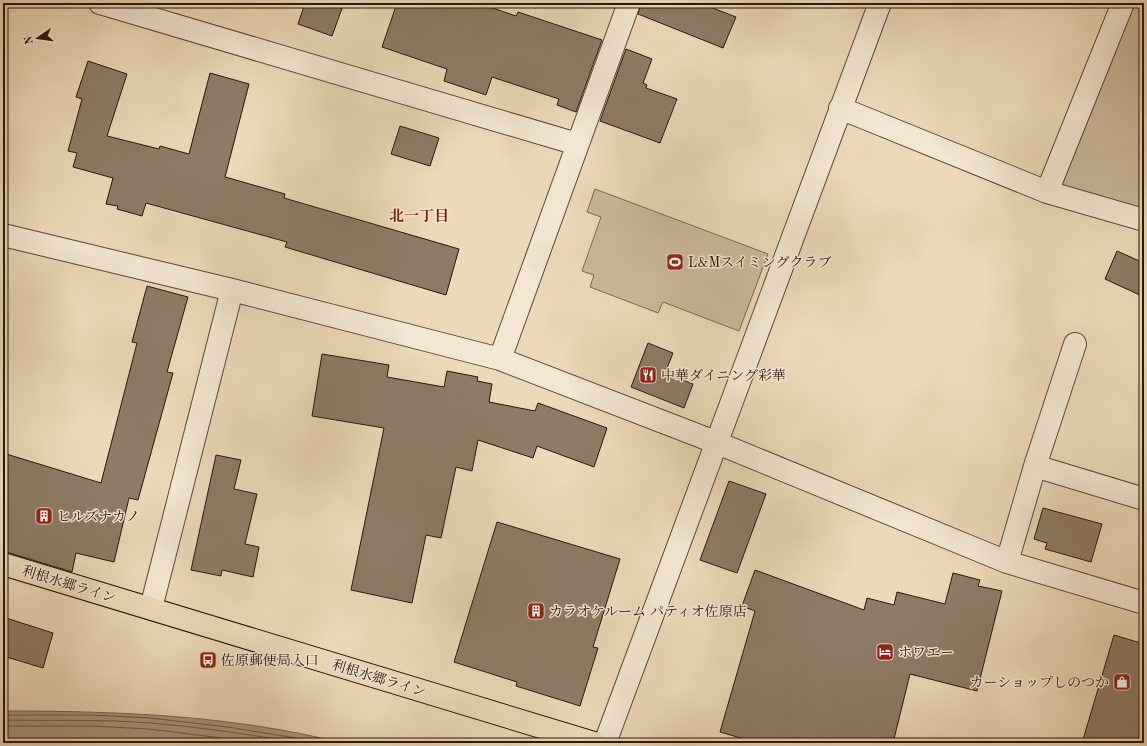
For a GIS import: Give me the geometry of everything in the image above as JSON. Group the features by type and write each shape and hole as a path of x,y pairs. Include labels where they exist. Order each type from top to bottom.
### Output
{"highway":[{"name":"利根水郷ライン","path":"3,564 594,743"}],"street":[{"path":"100,3 577,144"},
{"path":"500,359 629,3"},
{"path":"605,743 715,442 880,3"},
{"path":"1047,192 1123,3"},
{"path":"840,108 1047,192 1144,220"},
{"path":"3,235 232,290 500,359 715,442 1008,562 1144,602"},
{"path":"151,608 232,290"},
{"path":"1008,562 1036,466 1075,344"},
{"path":"1036,466 1144,498"}],"shaded area":[{"path":"1133,3 1144,3 1144,210 1060,186"},
{"name":"L&Mスイミングクラブ","path":"595,189 768,254 739,331 663,302 658,313 590,287 594,275 582,271 601,217 587,212"}],"water":[{"path":"3,711 88,712 173,716 258,726 342,743 3,743"}],"building":[{"path":"305,3 344,3 332,36 298,24"},
{"path":"397,3 478,3 516,16 518,12 602,40 576,112 557,105 559,99 492,77 486,95 444,81 447,69 382,47"},
{"path":"641,3 700,3 736,17 723,48 638,14"},
{"path":"626,49 652,59 643,83 647,85 646,88 677,99 660,143 600,121"},
{"path":"88,61 127,74 107,136 159,149 160,146 189,154 210,73 249,84 225,177 285,194 284,198 459,249 446,295 285,247 287,242 146,203 142,216 117,209 118,206 106,204 113,178 73,167 77,153 68,151 82,99 76,97"},
{"path":"400,126 439,138 430,166 391,154"},
{"path":"1117,251 1144,263 1144,297 1105,279"},
{"path":"147,286 188,297 167,372 173,373 138,500 129,498 114,562 76,553 72,572 3,551 3,453 101,483 137,343 132,342"},
{"name":"中華ダイニング彩華","path":"648,343 673,353 665,373 693,384 684,408 631,387"},
{"path":"322,354 389,365 387,377 444,387 447,371 478,377 477,381 492,384 489,402 535,411 538,403 607,428 594,467 537,446 533,458 478,440 472,471 456,467 441,538 426,535 412,603 351,590 384,428 312,416"},
{"path":"216,455 241,460 234,489 257,494 245,544 259,547 253,577 222,570 221,576 191,570"},
{"path":"729,481 766,494 737,573 700,560"},
{"path":"1043,508 1102,524 1091,562 1045,549 1047,543 1034,539"},
{"name":"カラオケルーム パティオ佐原店","path":"497,522 620,559 593,647 598,648 580,706 516,686 517,682 454,662"},
{"path":"755,570 864,610 867,598 894,605 897,592 945,604 953,573 980,580 978,586 1002,591 977,691 910,674 893,743 758,743 720,732 755,611 742,606"},
{"path":"3,617 53,633 43,668 3,656"},
{"name":"カーショップしのつか","path":"1114,635 1144,644 1144,721 1137,743 1082,743"}],"place":[{"name":"L&Mスイミングクラブ","path":"675,262"},
{"name":"中華ダイニング彩華","path":"648,375"},
{"name":"ヒルズナカノ","path":"44,516"},
{"name":"カラオケルーム パティオ佐原店","path":"536,611"},
{"name":"ホワエー","path":"885,652"},
{"name":"佐原郵便局入口","path":"208,660"},
{"name":"カーショップしのつか","path":"1122,682"}],"district":[{"name":"北一丁目","path":"419,216"}]}
